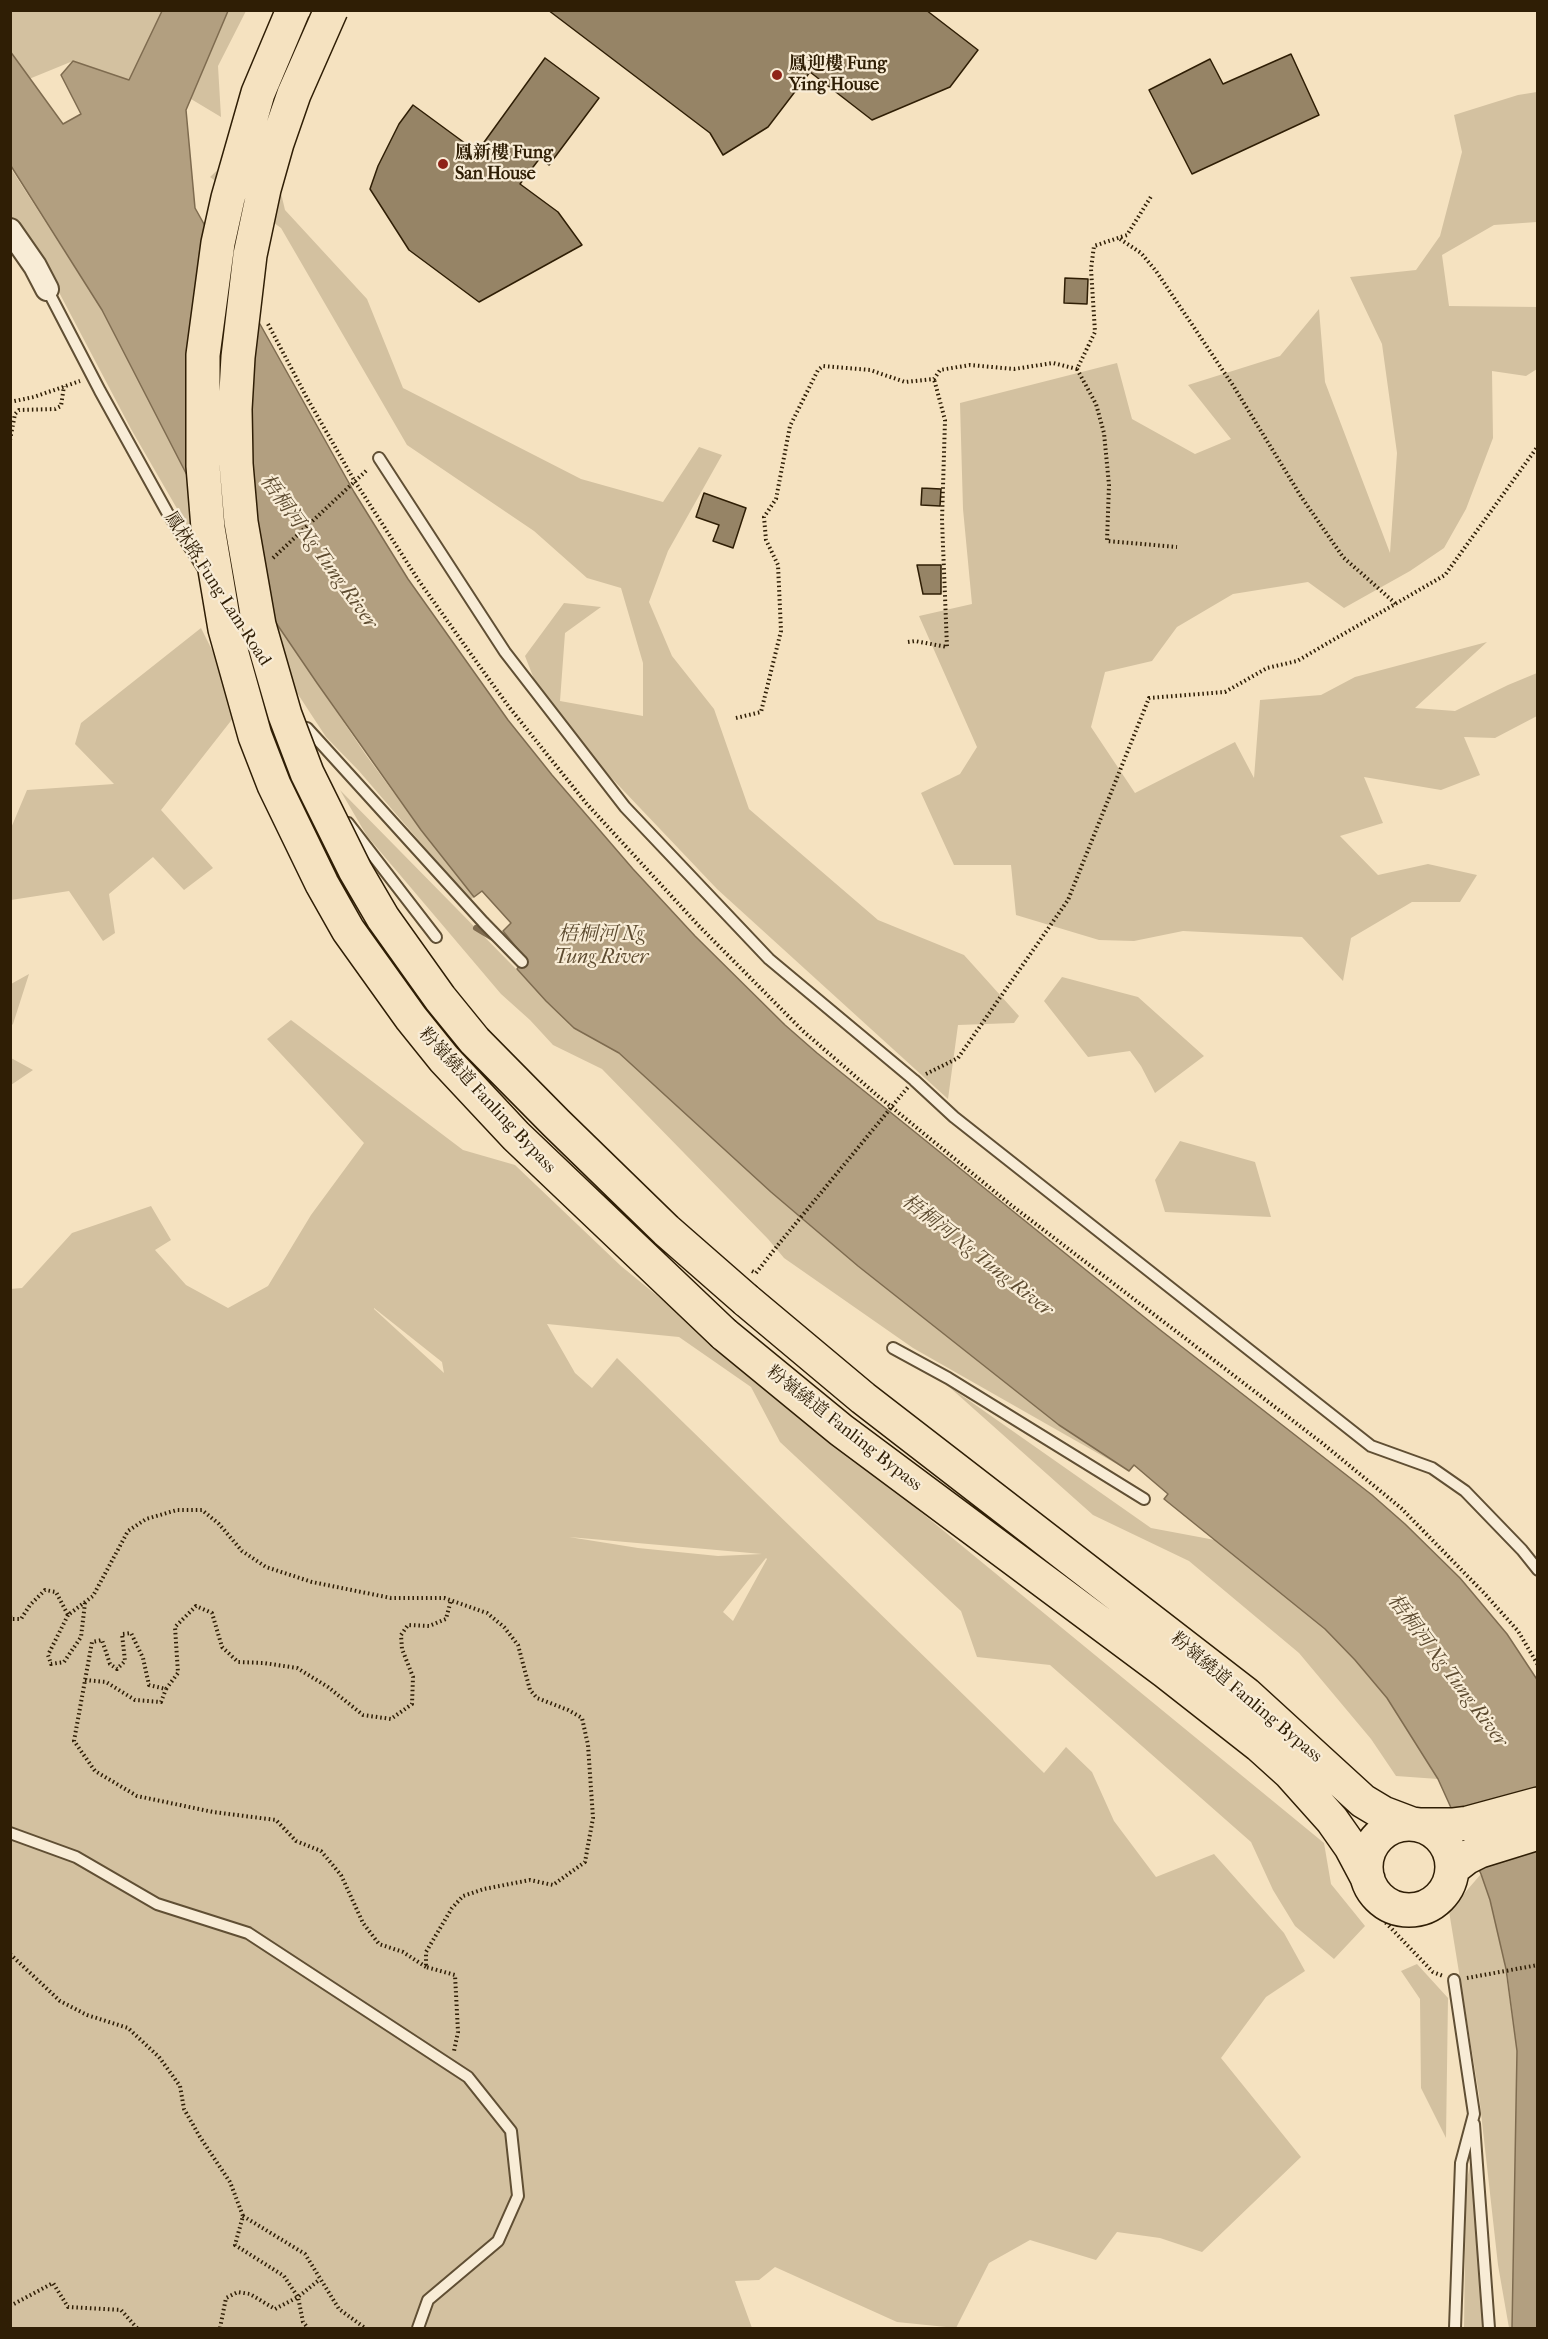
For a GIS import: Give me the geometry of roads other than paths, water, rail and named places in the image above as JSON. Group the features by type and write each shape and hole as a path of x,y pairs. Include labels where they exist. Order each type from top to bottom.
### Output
{"main road":[{"name":"粉嶺繞道 Fanling Bypass","path":"293,10 252,112 218,243 203,355 203,466 208,528 215,575 238,682 274,785 322,884 378,975 444,1059 481,1100 562,1181 724,1334 841,1430 1237,1706 1364,1801 1383,1813 1416,1825"},
{"name":"粉嶺繞道 Fanling Bypass","path":"331,10 313,47 277,143 253,244 238,357 235,409 236,464 248,568 270,669 307,772 355,870 382,918 411,960 476,1041 524,1092 666,1230 786,1335 1237,1706 1290,1773 1314,1798 1351,1847 1368,1879"},
{"path":"1538,1804 1452,1825 1397,1826 1378,1837 1368,1855 1366,1863 1368,1879 1375,1892 1386,1902 1399,1909 1414,1910 1428,1906 1440,1897 1459,1864 1495,1845 1538,1833"},
{"path":"1416,1825 1433,1831 1444,1842 1450,1855 1459,1864"}],"street":[{"name":"鳳林路 Fung Lam Road","path":"10,230 35,266 47,289"}],"lane":[{"name":"鳳林路 Fung Lam Road","path":"47,289 92,377 167,512 237,621"},
{"path":"379,458 505,652 625,807 769,959 911,1083 1371,1446 1432,1468 1465,1491 1538,1570"},
{"name":"鳳林路 Fung Lam Road","path":"256,650 301,719 314,750"},
{"path":"301,719 483,922 522,962"},
{"path":"341,812 436,937"},
{"path":"893,1348 948,1378 1144,1499"},
{"path":"10,1833 76,1857 157,1904 248,1933 468,2077 511,2131 518,2196 498,2241 428,2301 418,2328"},
{"path":"1458,1980 1474,2114 1489,2328"},
{"path":"1455,2328 1461,2163 1474,2114"}],"water":[{"name":"梧桐河 Ng Tung River","path":"162,11 228,11 186,110 195,208 354,492 408,579 508,720 552,775 633,869 695,936 785,1025 1159,1329 1372,1495 1460,1578 1507,1634 1538,1681 1537,2328 1512,2328 1517,2051 1506,1969 1490,1900 1481,1874 1438,1779 1387,1698 1325,1629 1164,1499 1168,1494 1134,1465 1129,1471 1059,1425 858,1266 771,1192 619,1053 574,1028 546,1001 517,969 525,958 503,931 511,923 482,891 474,897 421,830 238,567 189,479 102,310 11,166 10,51 63,124 81,114 61,75 73,61 129,80"}],"waterway":[{"path":"476,928 496,940"}],"place":[{"name":"鳳迎樓 Fung Ying House","path":"777,75"},
{"name":"鳳新樓 Fung San House","path":"443,164"}]}
